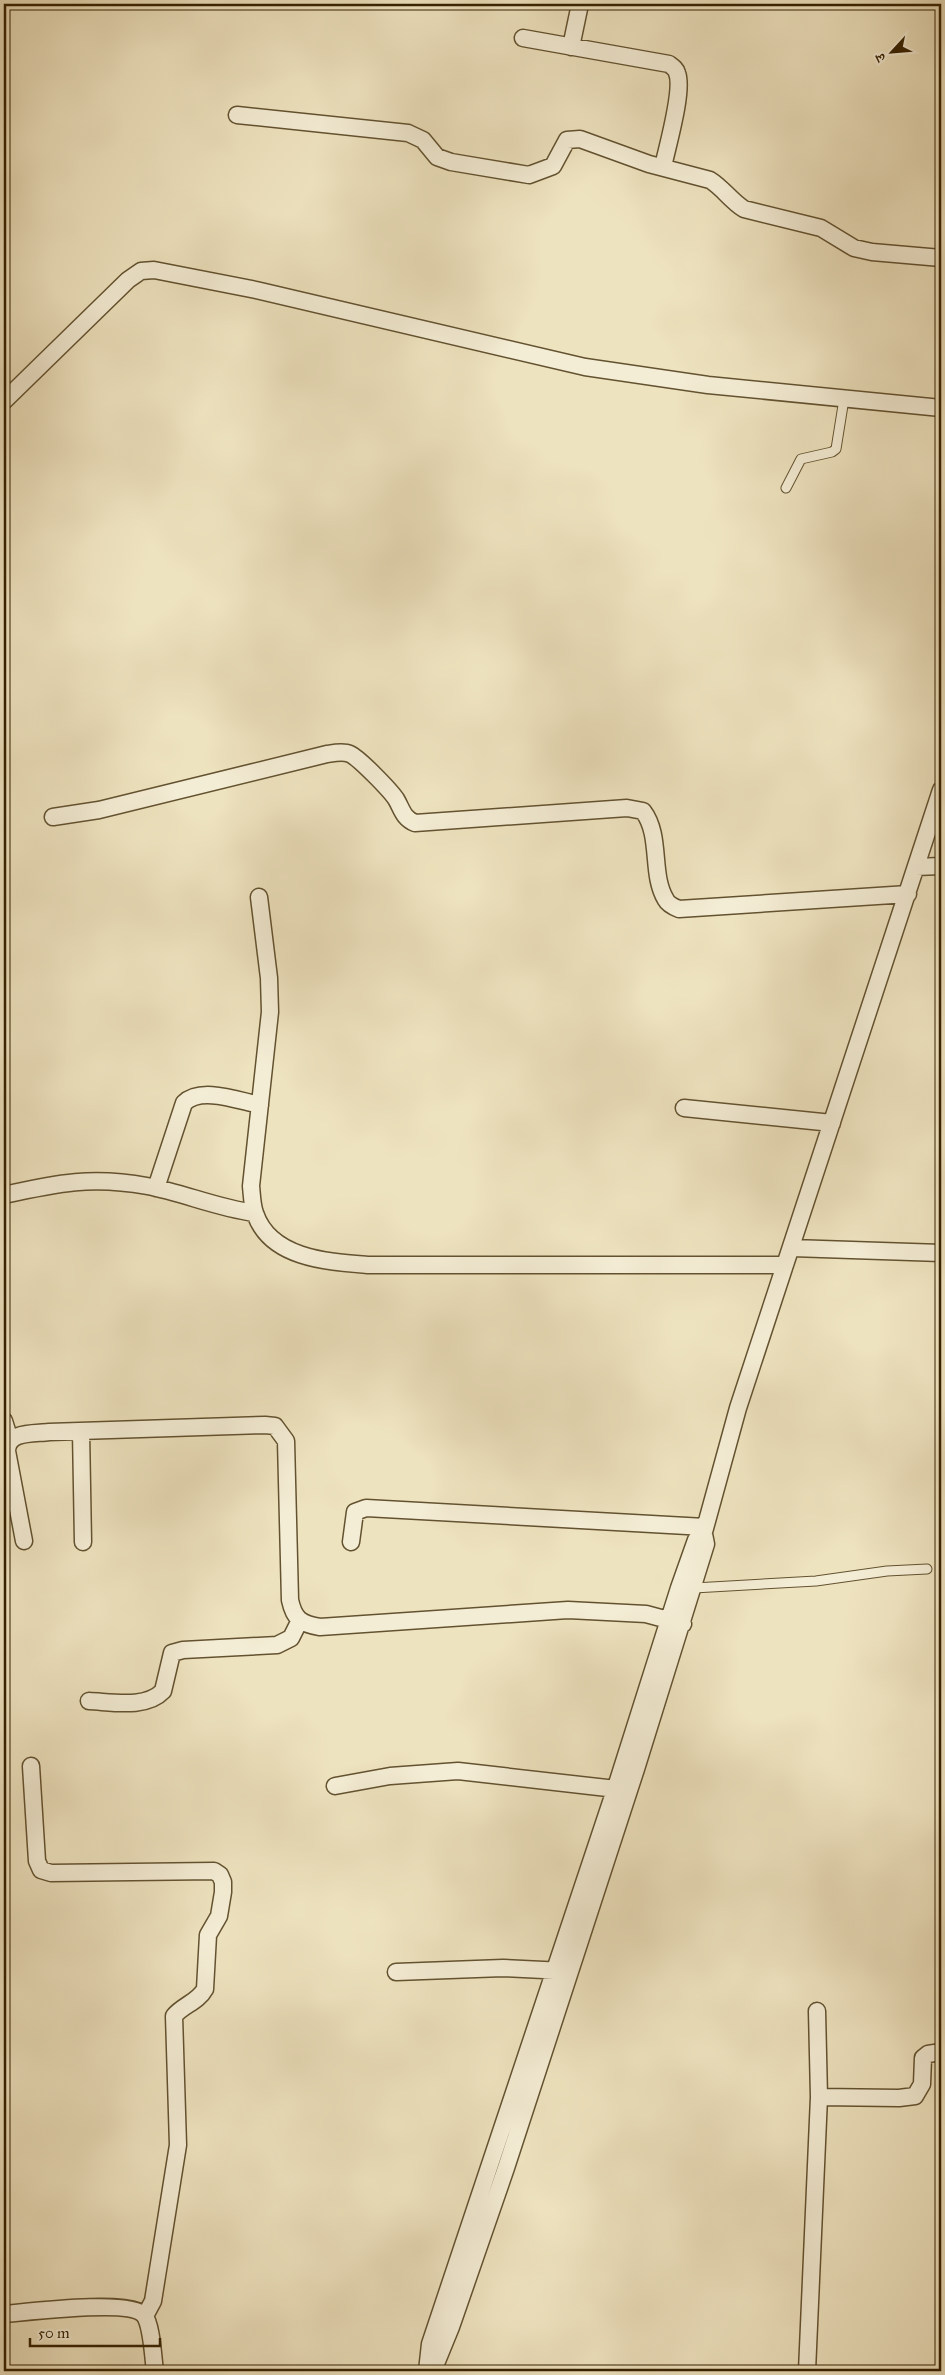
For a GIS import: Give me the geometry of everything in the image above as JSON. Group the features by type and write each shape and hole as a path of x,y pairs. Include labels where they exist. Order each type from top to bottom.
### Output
{"street":[{"path":"572,47 580,4"},
{"path":"523,38 669,64 674,68 678,78 679,92 663,168"},
{"path":"237,115 408,133 423,140 437,156 450,162 529,174 553,166 567,140 573,138 663,168 710,180 718,185 733,203 744,209 821,228 854,248 872,252 941,258"},
{"path":"4,401 128,280 141,271 154,270 256,290 334,310 585,367 708,385 941,408"},
{"path":"53,817 99,810 326,754 349,753 390,791 405,816 415,823 627,808 643,812 651,828 660,887 666,902 679,909 908,894"},
{"path":"427,2371 430,2344 494,2149 562,1971 623,1789 676,1621 696,1540 704,1530 738,1408 941,790"},
{"path":"916,867 941,866"},
{"path":"259,897 269,978 270,1012 251,1186 255,1213 263,1229 278,1244 301,1254 340,1263 369,1265 785,1265"},
{"path":"156,1188 184,1103 200,1095 260,1105"},
{"path":"684,1108 832,1123"},
{"path":"4,1195 66,1181 110,1181 156,1188 208,1204 255,1213"},
{"path":"792,1248 941,1253"},
{"path":"4,1421 10,1440 7,1451 24,1541"},
{"path":"10,1440 22,1436 82,1431 275,1426 286,1440 290,1600 292,1613 299,1622 320,1627 568,1610 616,1612 676,1621"},
{"path":"82,1431 83,1542"},
{"path":"351,1542 355,1512 366,1508 704,1530"},
{"path":"676,1621 694,1588 706,1544 704,1530"},
{"path":"90,1701 134,1703 151,1700 163,1691 172,1653 183,1650 277,1645 291,1638 299,1622"},
{"path":"31,1766 37,1861 42,1870 51,1873 214,1871 220,1875 223,1882 219,1916 208,1935 205,1990 201,1996 178,2011 174,2016 178,2145 153,2302 145,2316 155,2371"},
{"path":"334,1786 390,1776 458,1771 623,1789"},
{"path":"396,1972 503,1968 562,1971"},
{"path":"433,2371 451,2327 510,2154 562,1971"},
{"path":"807,2371 819,2097 817,2011"},
{"path":"819,2097 899,2098 916,2096 922,2084 922,2058 928,2054 941,2052"},
{"path":"494,2149 510,2154"},
{"path":"4,2314 118,2307 134,2309 145,2316"}],"lane":[{"path":"786,488 801,459 832,452 838,446 844,399"},
{"path":"694,1588 816,1581 887,1571 927,1569"}]}
